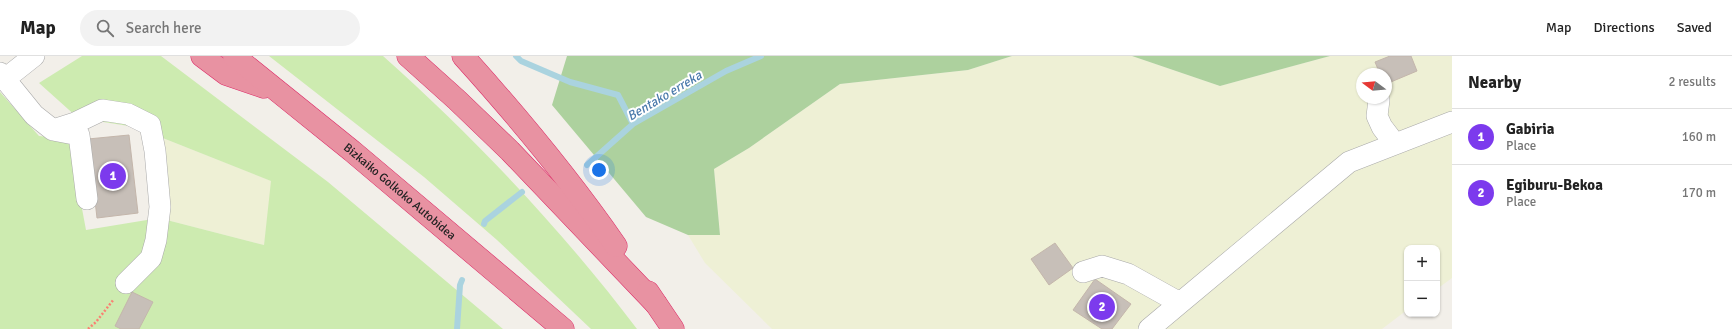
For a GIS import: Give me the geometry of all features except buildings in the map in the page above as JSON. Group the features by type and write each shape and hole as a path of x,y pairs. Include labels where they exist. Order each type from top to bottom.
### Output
{"highway":[{"path":"202,56 226,74 277,91"},
{"name":"Bizkaiko Golkoko Autobidea","path":"234,56 358,156 563,329"},
{"path":"408,56 510,151 656,304"},
{"path":"463,56 533,135 580,194 673,329"}],"street":[{"path":"28,60 2,76 34,115 53,130 80,135 86,199"},
{"path":"1378,104 1377,116 1382,127 1395,144"},
{"path":"53,130 75,123 102,110 128,114 150,125 155,151 160,207 156,240 151,258 126,283"},
{"path":"1149,329 1349,162 1452,122"},
{"path":"1083,272 1102,266 1128,274 1180,303"}],"path":[{"path":"88,329 96,322 126,283"}],"green space":[{"path":"82,56 161,56 328,182 503,329 0,329 0,92 39,136 69,139 86,230 159,218 264,245 271,181 135,127 78,118 39,83"},
{"path":"269,56 383,56 451,120 517,186 579,256 637,329 591,329 497,240 424,177"},
{"path":"567,56 1012,56 968,70 840,84 749,148 714,169 720,235 688,235 646,217 552,105"},
{"path":"1012,56 1132,56 1220,86 1330,56 1452,56 1452,278 1440,287 1440,245 1404,245 1404,312 1382,329 772,329 705,263 688,235 720,234 714,169 749,148 840,84 968,70"},
{"path":"1132,56 1330,56 1220,86"},
{"path":"160,137 272,181 264,245 159,218"}],"waterway":[{"path":"516,56 521,61 570,82 618,95 633,124"},
{"name":"Bentako erreka","path":"587,165 633,124 726,71 761,56"},
{"name":"Bentako erreka","path":"484,224 485,221 522,192"},
{"name":"Bentako erreka","path":"457,329 460,285 462,280"}],"place":[{"name":"Gabiria","path":"113,176"},
{"name":"Egiburu-Bekoa","path":"1102,307"}]}
